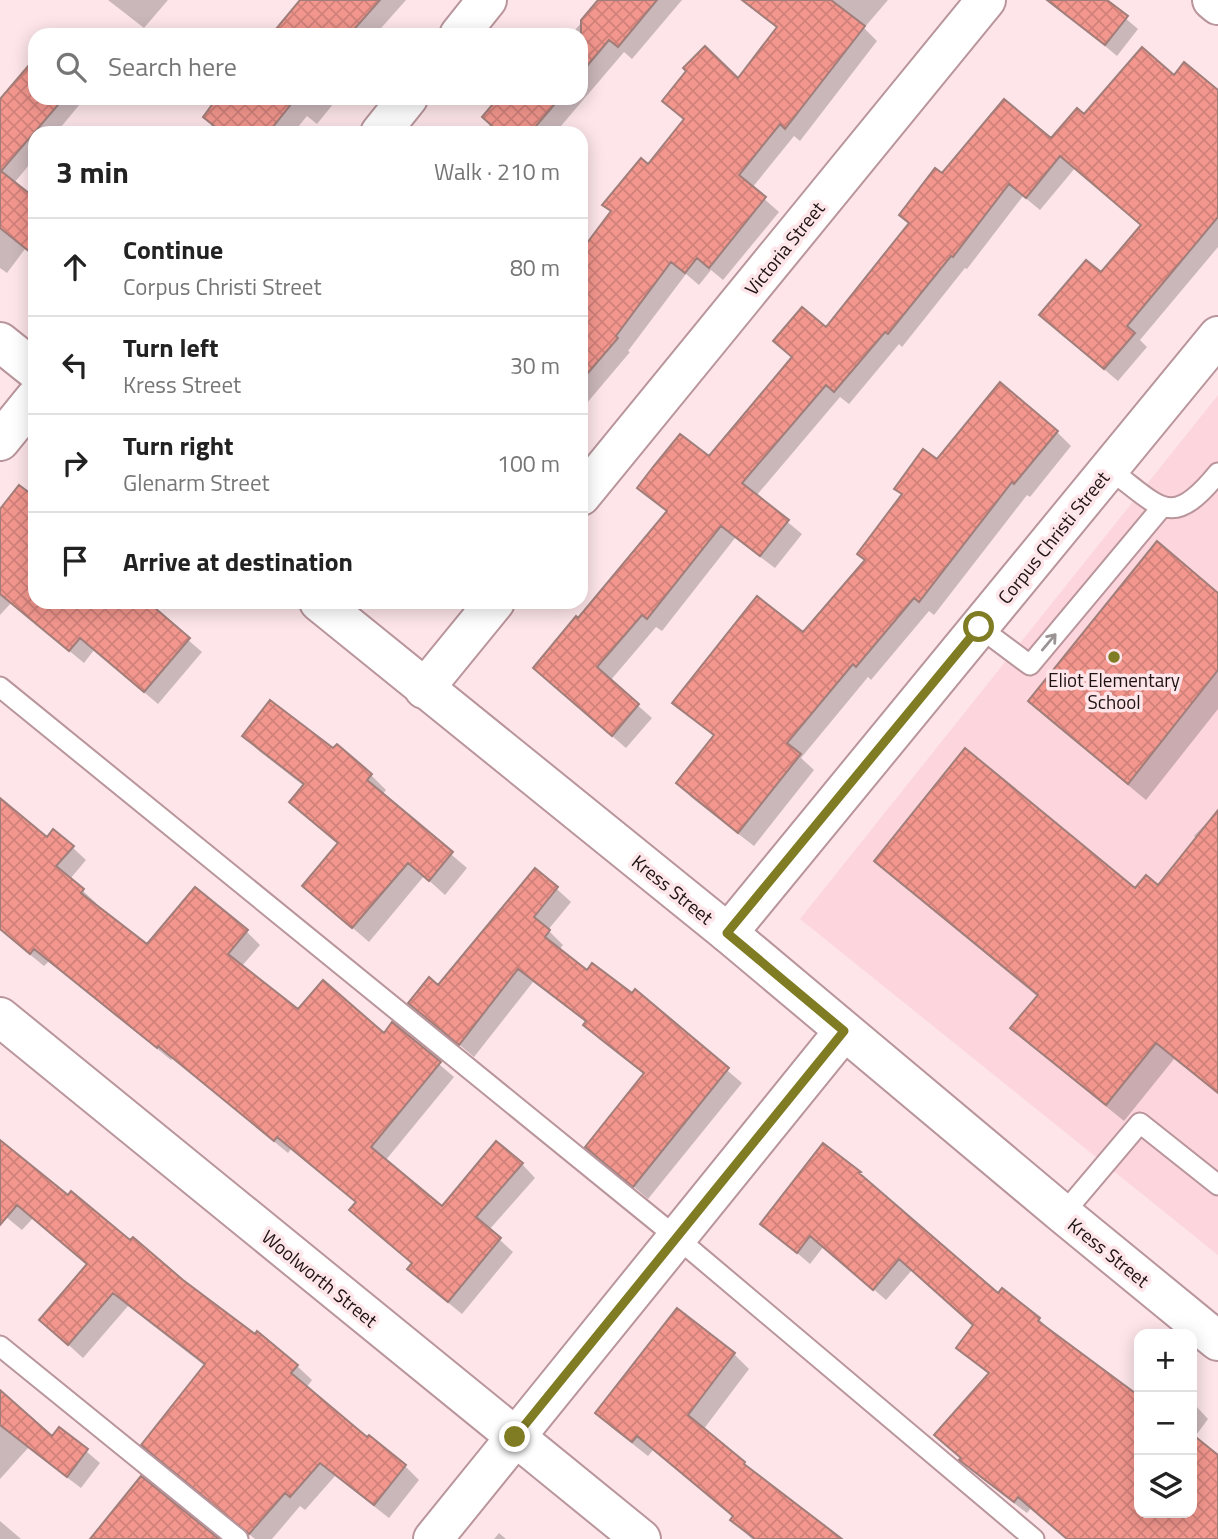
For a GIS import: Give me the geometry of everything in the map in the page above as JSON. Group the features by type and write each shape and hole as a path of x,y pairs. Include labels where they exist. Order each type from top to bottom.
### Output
{"street":[{"path":"465,28 487,0"},
{"name":"Victoria Street","path":"588,487 986,0"},
{"path":"1212,0 1218,5"},
{"path":"386,126 402,105"},
{"name":"Corpus Christi Street","path":"727,933 1218,336"},
{"path":"0,342 28,364"},
{"path":"0,442 28,407"},
{"name":"Kress Street","path":"327,609 727,933 1218,1340"},
{"path":"424,690 489,609"},
{"name":"Woolworth Street","path":"0,1017 641,1539"},
{"path":"432,1539 844,1031"}],"lane":[{"path":"1109,469 1161,507 1180,509 1199,496 1218,473"},
{"path":"979,627 1030,665 1161,507"},
{"path":"0,687 676,1237 1034,1539"},
{"path":"1063,1214 1140,1123 1218,1185"},
{"path":"0,1346 238,1539"}],"shaded area":[{"name":"Eliot Elementary School","path":"1218,395 1218,1255 800,919"}],"building":[{"path":"300,0 380,0 355,28 277,28"},
{"path":"598,0 657,0 618,47 609,40 588,65 588,28 581,28 581,20"},
{"path":"742,0 831,0 865,26 785,129 780,124 739,175 766,197 709,268 697,258 685,273 671,262 616,336 618,338 588,373 588,242 611,211 602,205 641,158 648,164 684,119 662,101 686,71 683,68 705,46 738,78 777,27"},
{"path":"1047,0 1107,0 1128,16 1105,45"},
{"path":"1142,47 1174,75 1184,62 1218,90 1218,217 1127,326 1135,333 1104,369 1039,315 1086,260 1101,272 1141,225 1060,156 1026,198 1009,184 953,257 951,256 888,334 885,332 834,392 826,385 742,483 789,520 760,556 721,526 647,619 642,615 597,667 639,704 612,736 533,668 576,616 578,618 588,609 667,511 637,488 653,467 680,434 709,456 792,357 773,341 802,307 826,327 909,223 899,215 935,168 942,173 1004,99 1051,138 1077,108 1084,114"},
{"path":"28,66 28,105 58,105 40,126 28,126 28,140 1,171 28,192 28,250 0,228 0,99"},
{"path":"212,105 290,105 274,126 214,126 203,117"},
{"path":"492,105 554,105 536,126 492,126 482,117"},
{"path":"1000,382 1058,431 1014,484 1012,482 919,602 914,598 856,667 853,664 787,743 801,754 738,833 676,783 714,735 672,703 757,596 803,632 865,560 857,554 902,494 894,489 923,449 937,459"},
{"path":"19,485 28,492 28,609 156,609 190,638 144,692 80,638 69,651 0,594 0,509"},
{"path":"1157,541 1218,593 1218,670 1128,784 1028,701"},
{"path":"270,700 333,748 337,744 372,774 367,780 453,852 429,881 408,863 352,928 302,886 338,843 289,802 304,784 242,736"},
{"path":"965,748 1135,888 1146,875 1158,885 1218,810 1218,1093 1156,1043 1106,1105 1010,1028 1038,995 874,861"},
{"path":"0,798 47,837 53,829 74,846 56,866 84,889 81,893 147,944 195,887 248,930 228,954 298,1009 323,980 384,1033 392,1022 441,1062 371,1147 442,1206 496,1141 523,1163 476,1217 501,1238 448,1302 407,1269 412,1263 349,1210 356,1202 277,1137 274,1141 34,949 30,954 0,929"},
{"path":"535,868 558,887 534,917 550,930 545,937 587,970 592,963 632,993 635,989 729,1068 633,1187 585,1147 644,1073 583,1025 586,1021 518,969 459,1045 408,1003 429,977 438,985"},
{"path":"0,1140 68,1195 71,1191 130,1240 133,1237 183,1280 255,1334 257,1331 298,1365 291,1373 367,1437 369,1435 406,1465 374,1505 320,1463 290,1497 285,1493 249,1534 141,1445 205,1364 113,1293 68,1345 39,1320 87,1264 17,1205 0,1225"},
{"path":"823,1143 861,1172 859,1173 998,1293 1002,1288 1040,1318 1038,1321 1134,1392 1134,1518 1197,1518 1197,1438 1218,1455 1218,1539 1067,1539 1018,1497 1014,1502 959,1460 961,1458 934,1435 989,1373 956,1348 973,1325 899,1259 873,1290 810,1236 797,1253 760,1224"},
{"path":"677,1308 735,1353 688,1415 745,1462 744,1464 842,1539 755,1539 730,1520 733,1516 637,1436 632,1442 595,1413"},
{"path":"0,1390 52,1436 59,1427 88,1449 67,1477 0,1425"},
{"path":"141,1476 219,1539 90,1539"}],"place":[{"name":"Eliot Elementary School","path":"1114,657"}],"route":[{"path":"515,1437 844,1031 727,933 979,627"}]}
